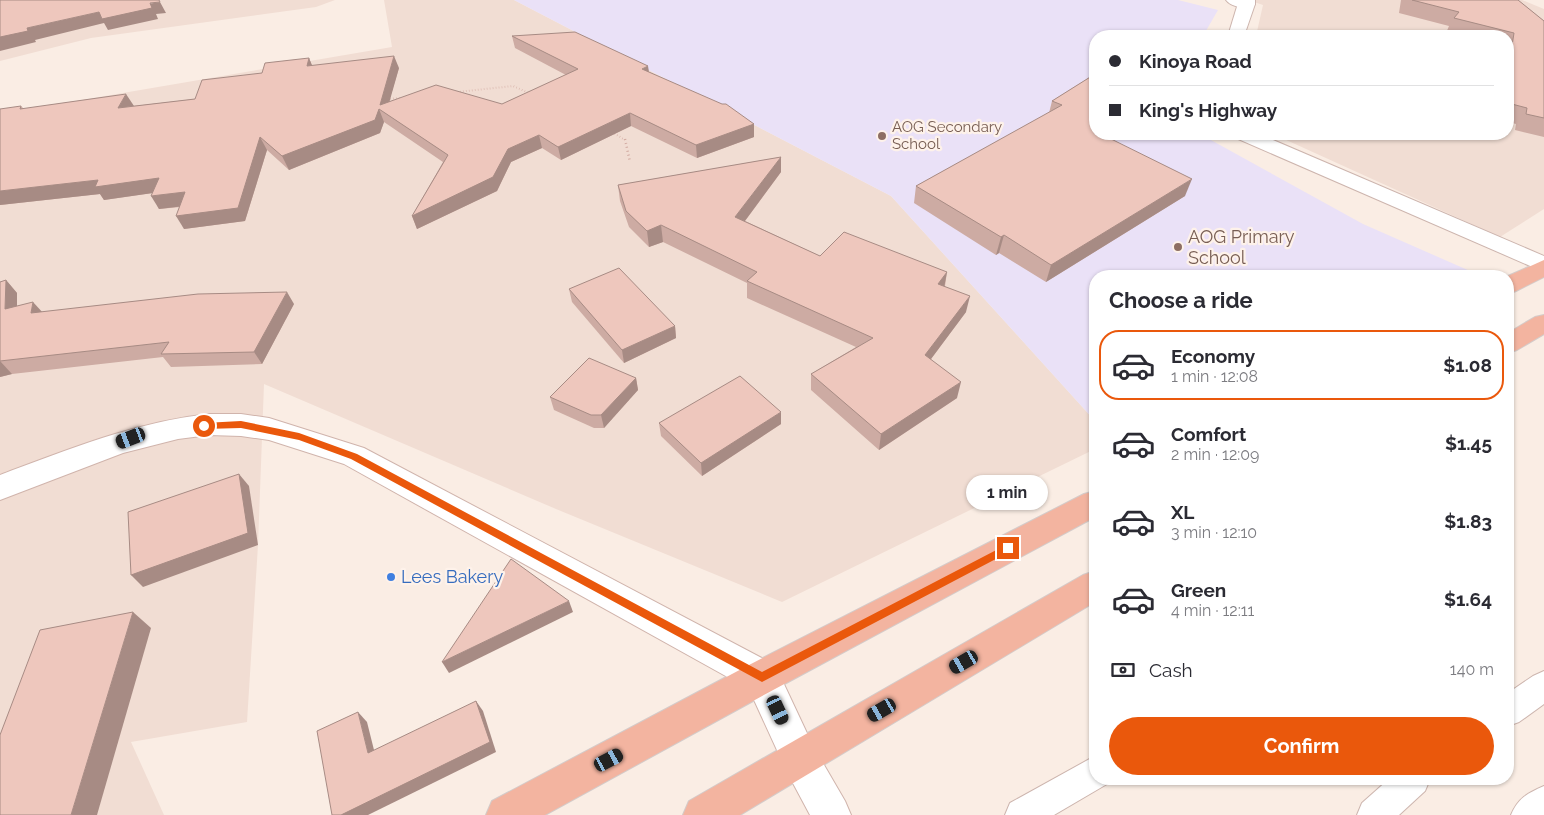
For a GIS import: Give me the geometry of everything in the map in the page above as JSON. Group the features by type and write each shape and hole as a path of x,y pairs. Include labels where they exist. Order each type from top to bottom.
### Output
{"highway":[{"path":"1514,283 1544,266"},
{"path":"1514,340 1544,323"},
{"path":"506,815 762,677 1089,506"},
{"path":"703,815 1089,589"}],"main road":[{"path":"1237,30 1243,1"},
{"path":"1257,140 1544,266"},
{"path":"0,488 131,438 185,426 241,425 299,437 354,456 762,677 800,758 830,815"}],"lane":[{"path":"1514,707 1544,686"},
{"path":"1022,815 1089,776"},
{"path":"1374,815 1406,785"},
{"path":"1528,815 1544,803"}],"path":[{"path":"453,92 513,86 539,98"},
{"path":"384,100 404,98"},
{"path":"608,130 625,138 630,162"}],"shaded area":[{"path":"0,0 335,0 316,7 91,38 0,61"},
{"path":"384,0 514,0 891,196 1089,414 1089,452 782,602 556,509 264,384 258,545 247,722 131,742 164,815 0,815 0,114 392,47"},
{"path":"514,0 1178,0 1218,10 1206,30 1089,30 1089,140 1211,140 1363,224 1468,270 1089,270 1089,414 891,196"},
{"path":"1248,0 1522,0 1544,9 1544,209 1500,237 1286,140 1514,140 1514,30 1257,30 1263,5"}],"building":[{"path":"0,0 159,0 160,2 150,3 152,8 102,19 99,12 27,28 28,31 0,37"},
{"path":"1412,0 1518,0 1544,21 1544,118 1526,114 1527,108 1514,105 1514,30 1502,30 1454,18 1459,12"},
{"path":"575,32 648,66 642,69 722,104 726,104 754,124 696,145 630,113 558,147 539,135 508,149 493,177 412,216 448,155 379,109 375,120 282,156 260,137 238,208 176,216 185,192 151,196 159,178 95,187 98,180 0,191 0,109 21,106 20,109 126,94 118,108 195,99 202,80 262,73 265,63 309,58 307,66 394,56 380,105 436,85 502,104 578,69 512,36"},
{"path":"1089,78 1089,140 1113,140 1192,179 1051,265 1004,235 1001,237 916,186 1062,105 1052,101"},
{"path":"781,157 735,217 820,256 844,232 947,272 938,284 970,296 925,355 961,382 881,434 811,374 873,338 747,281 757,272 661,225 647,231 626,211 618,185"},
{"path":"619,268 675,326 622,350 569,289"},
{"path":"6,280 5,309 33,302 31,313 198,294 287,292 254,352 161,354 169,342 0,361 0,282"},
{"path":"589,358 636,378 601,415 591,415 550,397"},
{"path":"740,376 781,412 701,463 659,423"},
{"path":"239,474 248,533 131,575 128,512"},
{"path":"511,559 569,601 442,662"},
{"path":"133,612 71,815 0,815 0,735 40,630"},
{"path":"476,701 490,742 341,815 332,815 317,731 358,712 368,753"}],"place":[{"name":"AOG Secondary School","path":"882,136"},
{"name":"AOG Primary School","path":"1178,247"},
{"name":"Lees Bakery","path":"391,577"}],"route":[{"path":"204,426 241,425 299,437 354,456 762,677 1008,548"}]}
